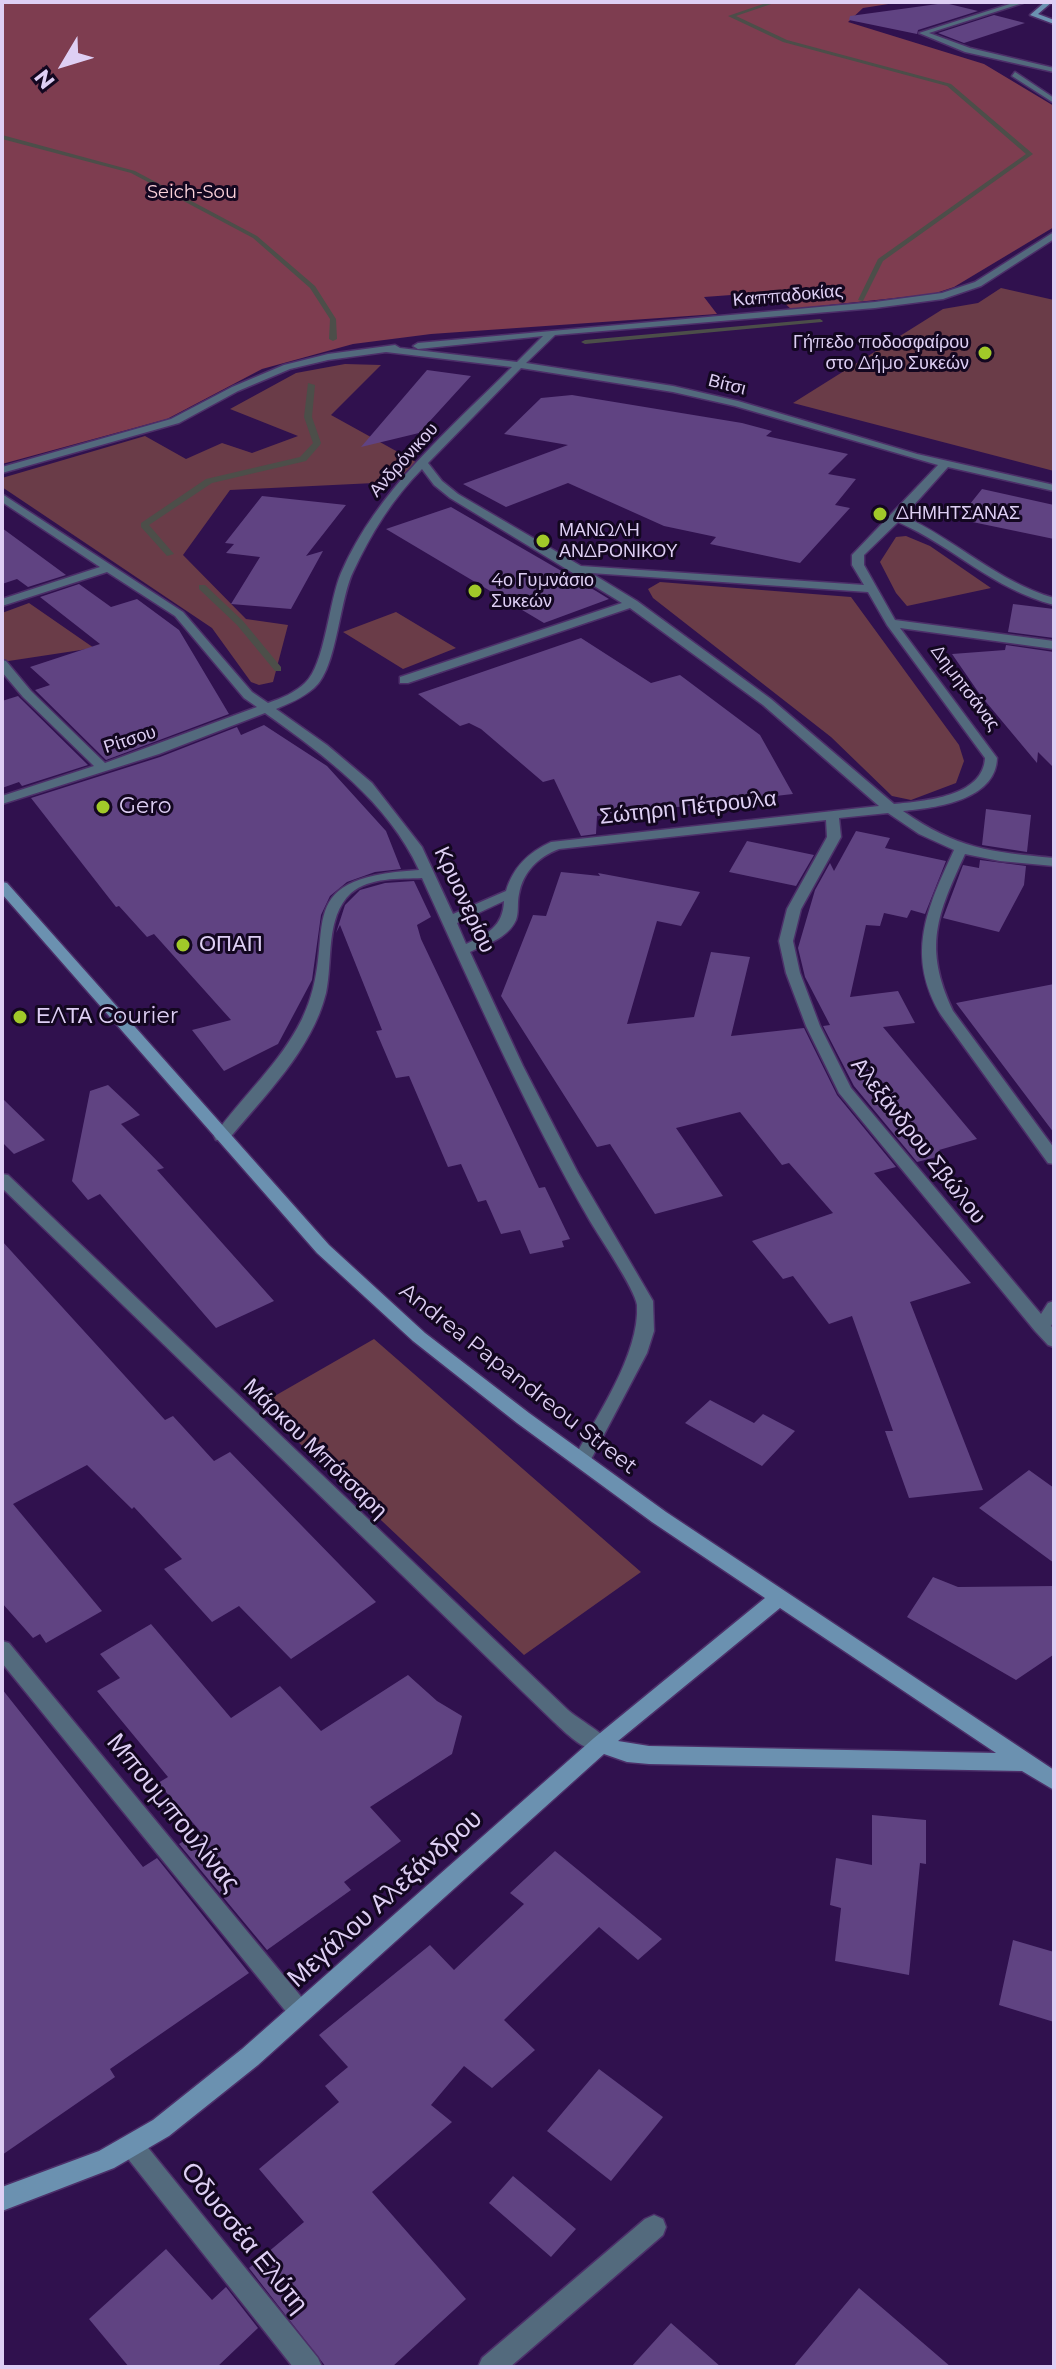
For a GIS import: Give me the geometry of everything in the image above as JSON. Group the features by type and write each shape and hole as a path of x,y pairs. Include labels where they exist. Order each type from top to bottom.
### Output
{"main road":[{"path":"1049,2 1033,15 1054,22"},
{"name":"Andrea Papandreou Street","path":"2,886 323,1249 371,1295 459,1370 778,1598 1053,1777"},
{"name":"Μεγάλου Αλεξάνδρου","path":"2,2199 79,2172 133,2147 215,2085 601,1744 778,1598"},
{"path":"601,1744 627,1753 649,1755 1026,1762"}],"street":[{"path":"1020,3 922,33 968,50 1054,70"},
{"path":"1015,74 1054,101"},
{"name":"Καππαδοκίας","path":"552,332 943,296 978,284 1054,235"},
{"path":"2,470 175,421 235,389 287,367 328,357 385,349 552,332"},
{"path":"522,364 552,332"},
{"name":"Βίτσι","path":"385,349 522,364 717,399 945,464 1054,488"},
{"name":"Ανδρόνικου","path":"267,708 297,695 317,679 337,600 352,561 384,507 422,463 522,364"},
{"path":"422,463 438,483 454,496 582,569 633,603 783,715 893,809 927,833 961,849 1054,862"},
{"path":"945,464 858,555 858,565 869,589 891,623 1054,645"},
{"name":"Κρυονερίου","path":"2,497 179,614 248,695 323,748 367,786 403,829 451,920 515,1066 570,1173 645,1301 645,1331 638,1353 582,1460"},
{"path":"897,517 926,532 999,582 1054,602"},
{"path":"2,603 110,567"},
{"path":"582,569 869,589"},
{"path":"404,680 633,603"},
{"name":"Δημητσάνας","path":"891,623 993,763 981,782 957,796 893,809"},
{"path":"2,664 27,694 103,768"},
{"name":"Ρίτσου","path":"2,800 103,768 267,708"},
{"name":"Σώτηρη Πέτρουλα","path":"464,950 506,925 512,893 528,863 556,845 893,809"},
{"name":"Αλεξάνδρου Σβώλου","path":"832,815 834,837 798,899 786,941 793,973 813,1026 844,1090 1054,1341"},
{"path":"961,849 931,916 929,950 934,985 946,1012 1054,1159"},
{"path":"222,1136 297,1041 318,997 329,923 343,893 365,882 428,873"},
{"path":"451,920 512,893"},
{"name":"Μάρκου Μπότσαρη","path":"2,1179 561,1716 579,1732 601,1744"},
{"path":"1041,1327 1054,1307"},
{"name":"Μπουμπουλίνας","path":"2,1649 300,2012"},
{"name":"Οδυσσέα Ελύτη","path":"133,2147 309,2367"},
{"path":"491,2367 654,2227"}],"shaded area":[{"name":"Γήπεδο ποδοσφαίρου στο Δήμο Συκεών","path":"1001,288 1054,300 1054,471 793,403 943,309 978,303"},
{"path":"345,364 381,365 331,415 416,462 395,482 230,490 183,555 246,619 288,625 273,682 259,685 251,682 212,628 2,487 2,478 145,436 186,459 222,443 252,453 298,436 230,409 296,373"},
{"path":"906,536 930,546 991,588 907,606 896,593 880,562 896,537"},
{"path":"660,582 851,597 959,745 964,761 956,783 911,800 892,796 831,737 653,598 648,589"},
{"path":"29,603 94,648 2,662 2,613"},
{"path":"396,612 456,648 403,669 343,632"},
{"path":"374,1339 641,1572 524,1655 259,1405"}],"green space":[{"name":"Seich-Sou","path":"2,2 901,2 863,8 848,22 984,64 1054,106 1054,227 954,287 933,294 791,309 772,292 704,297 717,314 431,334 353,344 262,369 167,419 2,464"}],"building":[{"path":"945,3 978,11 918,30 917,34 849,20 850,16"},
{"path":"994,15 1025,23 964,43 938,33"},
{"path":"427,370 471,376 419,433 361,447"},
{"path":"572,395 742,423 772,431 766,436 848,454 828,474 856,479 835,505 850,508 800,563 710,544 716,537 664,526 568,483 506,507 463,484 568,445 504,434 541,398"},
{"path":"982,489 1054,505 1054,539 958,519"},
{"path":"262,496 346,505 306,556 323,551 291,609 231,604 260,557 226,553 234,544 225,543"},
{"path":"451,507 609,599 544,623 386,529"},
{"path":"2,528 66,575 28,587 17,579 2,584"},
{"path":"79,584 111,607 137,599 179,630 229,714 106,760 35,690 50,685 30,667 100,644 40,597"},
{"path":"1013,604 1054,609 1054,638 1008,632"},
{"path":"581,638 651,683 680,675 760,735 793,794 597,816 596,834 581,836 554,779 543,782 481,729 469,723 460,726 418,694"},
{"path":"1006,645 1054,652 1054,768 1038,752 1037,763 981,696 952,654 1005,650"},
{"path":"18,696 88,765 22,786 19,782 2,788 2,701"},
{"path":"264,725 327,766 386,831 401,869 375,872 347,882 330,896 321,915 312,980 278,1044 224,1071 192,1030 231,1020 154,934 147,937 119,906 116,907 31,798 160,757 237,727 241,735"},
{"path":"986,809 1031,815 1027,852 982,845"},
{"path":"856,831 890,838 885,848 946,861 925,914 911,910 907,918 884,913 880,926 866,925 850,997 898,991 915,1023 883,1027 977,1139 939,1150 944,1155 917,1162 854,1086 823,1026 830,1025 805,977 798,948 815,890 830,863 834,871"},
{"path":"747,841 814,855 796,886 729,872"},
{"path":"980,860 1026,866 1024,885 999,932 943,918 963,865 979,868"},
{"path":"561,872 600,876 598,873 700,892 681,926 657,921 627,1024 694,1017 711,952 750,957 731,1036 804,1028 837,1095 896,1167 874,1173 971,1283 910,1302 983,1490 909,1498 885,1431 893,1431 852,1316 829,1324 793,1276 783,1279 752,1241 833,1213 789,1163 782,1165 740,1112 676,1128 723,1196 655,1214 610,1144 597,1147 501,996 533,915 546,916"},
{"path":"414,881 431,917 417,925 421,939 539,1188 545,1187 570,1239 562,1241 564,1247 530,1254 520,1230 501,1234 486,1200 478,1202 461,1164 448,1167 409,1076 396,1078 376,1031 382,1030 340,925 336,933 345,905 360,890 385,883"},
{"path":"1054,984 1054,1133 956,1003"},
{"path":"108,1085 140,1115 121,1124 164,1168 157,1170 274,1301 216,1328 100,1194 88,1200 72,1181 90,1091"},
{"path":"2,1098 45,1140 14,1154 2,1142"},
{"path":"2,1241 165,1420 173,1416 214,1461 230,1452 376,1602 291,1659 239,1606 212,1622 164,1569 182,1559 134,1507 132,1509 87,1465 13,1504 102,1611 46,1643 40,1634 33,1638 2,1603"},
{"path":"710,1400 754,1423 763,1414 795,1431 762,1466 685,1423"},
{"path":"1029,1470 1054,1488 1054,1563 979,1508"},
{"path":"933,1577 958,1587 1054,1586 1053,1655 1016,1680 907,1617"},
{"path":"151,1624 231,1718 280,1686 321,1731 408,1675 437,1701 462,1716 452,1754 370,1807 401,1841 344,1882 351,1890 267,1950 179,1844 200,1831 158,1783 168,1777 97,1691 120,1678 100,1654"},
{"path":"2,1689 143,1867 157,1858 249,1973 110,2069 115,2077 2,2155"},
{"path":"872,1815 926,1820 926,1864 920,1863 909,1975 835,1961 841,1908 830,1905 836,1858 872,1865"},
{"path":"555,1851 662,1939 638,1960 599,1927 504,2020 535,2050 492,2088 464,2066 431,2105 452,2122 372,2192 466,2299 392,2367 326,2367 249,2268 304,2222 259,2169 339,2102 325,2086 348,2067 319,2035 430,1945 454,1970 524,1904 510,1893"},
{"path":"1013,1940 1054,1952 1054,2022 999,2005"},
{"path":"599,2069 663,2117 611,2181 547,2131"},
{"path":"513,2176 576,2229 551,2257 489,2203"},
{"path":"166,2249 212,2300 226,2287 258,2328 217,2367 129,2367 89,2319"},
{"path":"859,2288 951,2367 793,2367"},
{"path":"671,2323 721,2367 631,2367"}],"waterway":[{"path":"774,2 731,16 785,41 949,85 1030,154 880,260 861,300"},
{"path":"2,137 133,172 255,237 313,287 333,319 333,339"},
{"path":"585,342 820,321"},
{"path":"170,554 144,525 209,481 303,459 317,443 308,417 311,385"},
{"path":"202,587 240,623 278,669"}],"place":[{"name":"Γήπεδο ποδοσφαίρου στο Δήμο Συκεών","path":"985,353"},
{"name":"ΔΗΜΗΤΣΑΝΑΣ","path":"880,514"},
{"name":"ΜΑΝΩΛΗ ΑΝΔΡΟΝΙΚΟΥ","path":"543,541"},
{"name":"4ο Γυμνάσιο Συκεών","path":"475,591"},
{"name":"Gero","path":"103,807"},
{"name":"ΟΠΑΠ","path":"183,945"},
{"name":"ΕΛΤΑ Courier","path":"20,1017"}]}
